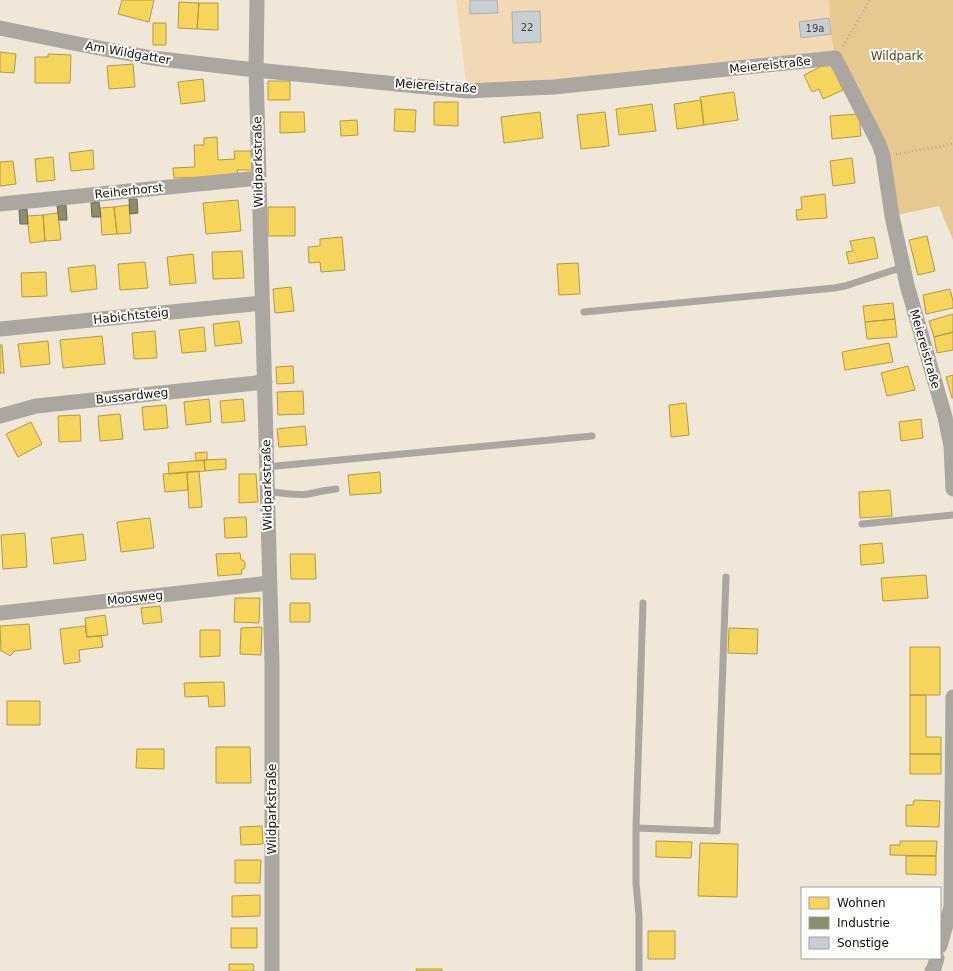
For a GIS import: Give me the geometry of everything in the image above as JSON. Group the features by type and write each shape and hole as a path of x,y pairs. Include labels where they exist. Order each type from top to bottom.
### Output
{"street":[{"name":"Wildparkstraße","path":"257,0 256,70 272,664 272,971"},
{"name":"Am Wildgatter","path":"0,28 152,58 256,70"},
{"name":"Meiereistraße","path":"256,70 467,91 554,87 835,58 879,144 883,156 892,216 907,285 945,417 951,446 953,489"},
{"name":"Reiherhorst","path":"0,204 259,178"},
{"name":"Habichtsteig","path":"0,329 262,302"},
{"name":"Bussardweg","path":"0,416 36,406 264,382"},
{"name":"Moosweg","path":"0,613 269,583"},
{"path":"941,942 951,907 953,697"},
{"path":"932,971 936,959"}],"lane":[{"path":"584,312 834,288 845,286 903,267"},
{"path":"266,467 592,436"},
{"path":"267,491 284,494 307,494 323,490 336,489"},
{"path":"862,524 953,515"},
{"path":"636,828 717,831 726,577"},
{"path":"639,971 636,828 643,603"}],"path":[{"path":"835,58 870,0"},
{"path":"883,156 953,144"}],"shaded area":[{"path":"456,0 829,0 831,34 835,58 467,91"}],"green space":[{"name":"Wildpark","path":"829,0 953,0 953,240 939,206 892,216 883,156 835,58 831,34"}],"building: Wohnen":[{"path":"122,0 154,0 149,22 118,14"},
{"path":"179,2 199,3 197,29 178,28"},
{"path":"199,3 218,3 218,30 197,29"},
{"path":"153,23 166,23 166,45 153,45"},
{"path":"0,52 16,54 14,73 0,72"},
{"path":"48,54 71,55 70,83 35,83 35,57 48,57"},
{"path":"830,62 843,90 823,99 819,89 812,92 804,75"},
{"path":"133,64 135,87 109,89 107,66"},
{"path":"203,79 205,101 181,104 178,82"},
{"path":"268,81 290,81 290,100 268,100"},
{"path":"734,92 738,120 704,125 700,97"},
{"path":"701,100 704,125 677,129 674,104"},
{"path":"434,102 458,102 458,126 434,125"},
{"path":"652,104 656,131 619,135 616,109"},
{"path":"395,109 416,110 415,132 394,131"},
{"path":"280,112 304,112 305,132 280,133"},
{"path":"540,112 543,138 504,143 501,117"},
{"path":"605,112 609,146 581,149 577,115"},
{"path":"859,114 861,136 832,139 830,116"},
{"path":"357,120 358,135 341,136 340,121"},
{"path":"217,137 218,160 235,159 234,151 251,151 252,170 237,170 238,176 174,178 173,168 195,167 194,145 204,145 204,138"},
{"path":"93,150 94,169 71,171 69,153"},
{"path":"53,157 55,180 37,182 35,159"},
{"path":"852,158 855,183 833,186 830,161"},
{"path":"13,161 16,184 0,186 0,162"},
{"path":"825,194 827,218 797,220 796,210 802,209 801,197"},
{"path":"238,200 241,231 206,234 203,203"},
{"path":"129,205 131,233 117,234 114,207"},
{"path":"114,207 117,234 102,235 100,208"},
{"path":"268,207 295,207 295,236 268,236"},
{"path":"58,213 61,240 45,241 43,215"},
{"path":"43,215 45,241 30,243 27,216"},
{"path":"927,236 935,271 918,275 909,240"},
{"path":"342,237 345,270 321,272 320,262 309,263 308,247 320,246 320,239"},
{"path":"874,237 878,258 849,264 846,252 853,251 850,241"},
{"path":"242,251 244,278 213,279 212,252"},
{"path":"193,254 196,283 170,285 167,257"},
{"path":"145,262 148,288 120,290 118,264"},
{"path":"578,263 580,294 559,295 557,264"},
{"path":"95,265 97,289 71,292 68,268"},
{"path":"46,272 47,296 22,297 21,273"},
{"path":"291,287 294,311 275,313 273,289"},
{"path":"950,289 953,308 926,314 923,295"},
{"path":"893,303 895,319 865,322 863,306"},
{"path":"953,314 953,332 934,337 929,321"},
{"path":"895,319 897,337 867,339 865,322"},
{"path":"239,321 242,343 215,346 213,324"},
{"path":"204,327 206,351 182,353 179,330"},
{"path":"155,331 157,358 134,359 132,333"},
{"path":"953,332 953,350 937,353 934,337"},
{"path":"102,336 105,364 63,368 60,340"},
{"path":"48,341 50,364 21,367 18,344"},
{"path":"889,343 893,362 845,370 842,352"},
{"path":"0,345 2,345 4,373 0,373"},
{"path":"293,366 294,383 277,384 276,367"},
{"path":"908,366 915,390 887,396 881,373"},
{"path":"953,375 953,398 952,398 946,377"},
{"path":"303,391 304,414 278,415 277,392"},
{"path":"209,399 211,422 186,425 184,402"},
{"path":"243,399 245,421 222,423 220,401"},
{"path":"686,403 689,435 671,437 669,405"},
{"path":"166,405 168,428 144,430 142,407"},
{"path":"120,414 123,439 100,441 98,416"},
{"path":"80,415 81,441 59,442 58,416"},
{"path":"921,419 923,438 901,441 899,422"},
{"path":"31,422 42,444 18,457 6,434"},
{"path":"305,426 307,445 279,447 277,429"},
{"path":"207,452 207,460 196,461 195,453"},
{"path":"226,459 226,469 205,471 204,460"},
{"path":"204,460 205,471 169,474 168,463"},
{"path":"199,471 202,507 189,508 187,472"},
{"path":"187,472 188,490 165,492 163,474"},
{"path":"380,472 381,493 350,495 348,475"},
{"path":"239,474 256,474 258,502 239,503"},
{"path":"890,490 892,516 860,518 859,492"},
{"path":"246,517 247,537 225,538 224,518"},
{"path":"150,518 154,548 121,552 117,522"},
{"path":"25,533 27,567 3,569 1,535"},
{"path":"83,534 86,560 54,564 51,538"},
{"path":"882,543 884,563 861,565 860,545"},
{"path":"240,553 241,560 245,562 244,569 241,570 242,574 218,576 216,554"},
{"path":"290,554 315,554 316,579 291,579"},
{"path":"926,575 928,598 883,601 881,578"},
{"path":"235,598 260,598 259,623 234,622"},
{"path":"290,603 310,603 310,622 290,622"},
{"path":"160,606 162,622 143,624 141,608"},
{"path":"105,615 108,635 87,637 85,618"},
{"path":"29,624 31,649 15,651 10,656 1,651 0,626"},
{"path":"85,626 87,637 101,636 103,647 79,650 80,662 64,664 60,629"},
{"path":"262,627 261,655 240,654 241,628"},
{"path":"729,628 758,629 757,654 728,653"},
{"path":"200,630 220,630 220,656 200,657"},
{"path":"910,647 940,647 940,695 910,695"},
{"path":"224,682 225,706 209,707 208,696 185,697 184,683"},
{"path":"910,695 926,695 926,737 941,737 941,754 910,754"},
{"path":"7,701 40,701 40,725 7,725"},
{"path":"216,747 250,747 251,783 216,783"},
{"path":"137,749 164,749 164,769 136,768"},
{"path":"910,754 941,754 941,774 910,774"},
{"path":"914,800 940,801 939,827 906,826 906,805 913,805"},
{"path":"262,826 263,844 241,845 240,827"},
{"path":"656,841 692,842 691,858 656,857"},
{"path":"900,841 937,841 936,856 890,855 890,845 900,845"},
{"path":"700,843 738,844 737,897 698,896"},
{"path":"906,856 936,856 936,875 906,874"},
{"path":"235,860 261,860 260,883 235,883"},
{"path":"260,895 260,916 232,917 232,896"},
{"path":"231,928 257,928 257,948 231,948"},
{"path":"648,931 675,931 675,959 648,959"},
{"path":"229,964 253,964 254,971 229,971"},
{"path":"416,969 442,969 442,971 416,971"}],"building: Industrie":[{"path":"129,199 137,199 138,213 130,214"},
{"path":"99,202 101,217 92,217 91,203"},
{"path":"66,205 67,220 59,220 57,206"},
{"path":"27,209 28,224 20,224 19,210"}],"building: Sonstige":[{"path":"470,0 497,0 498,13 470,14"},
{"path":"540,11 541,42 513,43 512,12"},
{"path":"829,18 831,34 801,38 799,22"}]}
